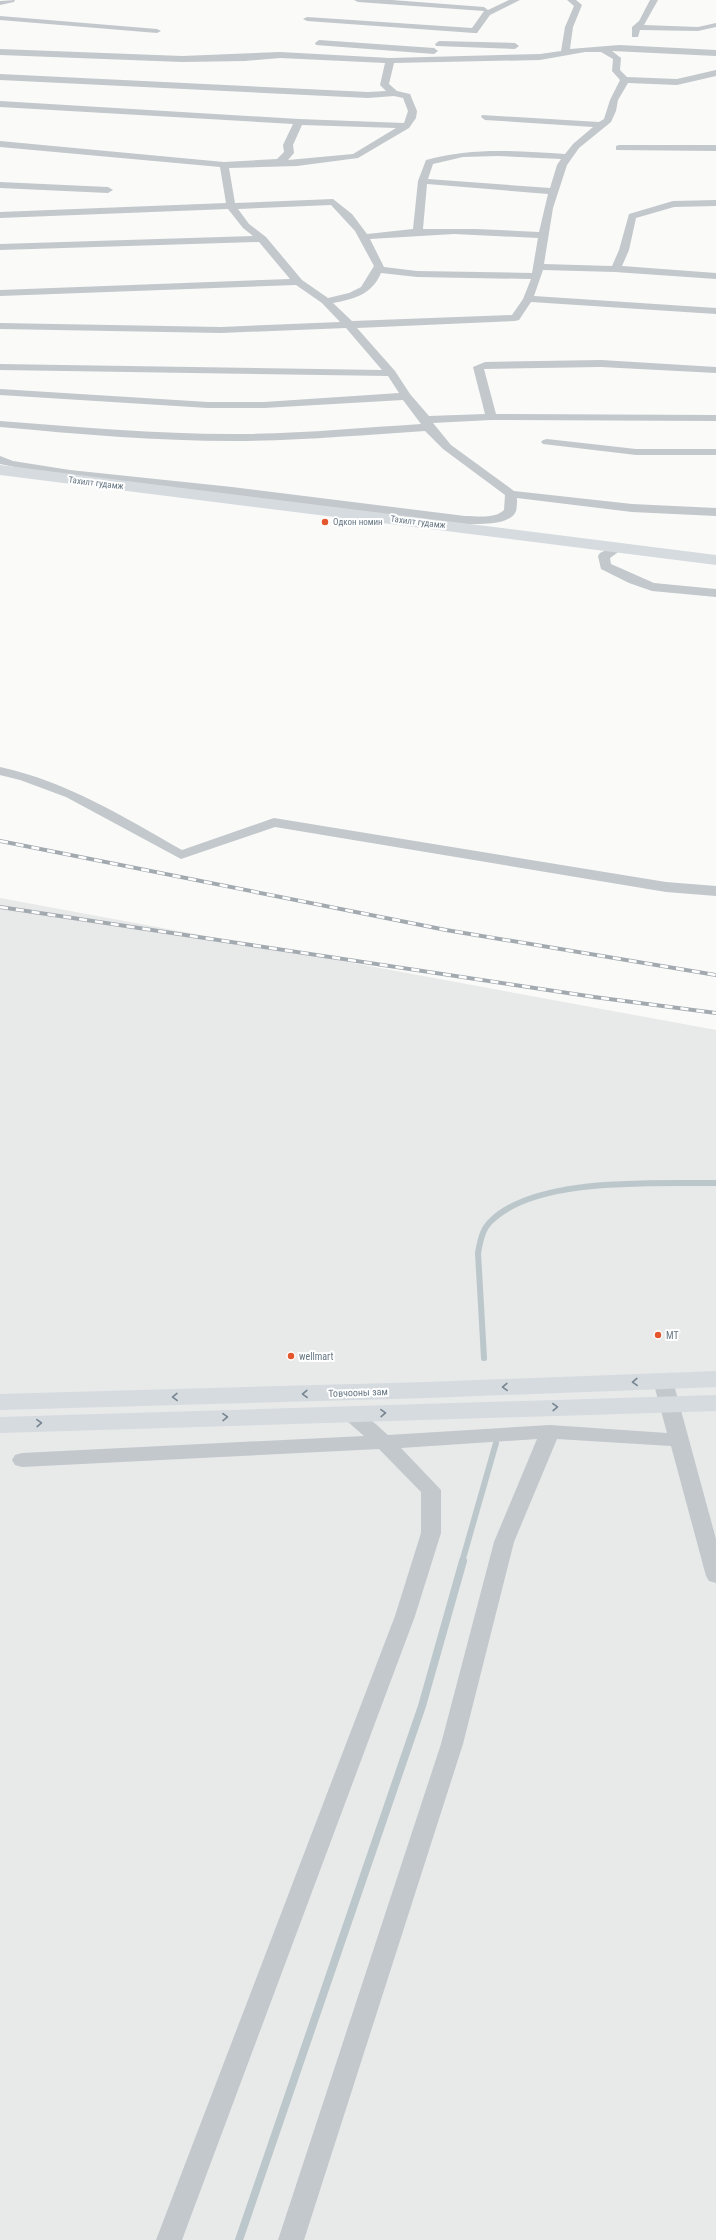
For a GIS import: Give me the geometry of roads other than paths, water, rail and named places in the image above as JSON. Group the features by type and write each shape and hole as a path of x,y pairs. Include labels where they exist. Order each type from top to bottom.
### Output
{"main road":[{"name":"Тахилт гудамж","path":"0,470 443,522 618,548 716,560"},
{"name":"Товчооны зам","path":"0,1402 427,1390 716,1379"},
{"path":"0,1424 716,1403"}],"street":[{"path":"0,3 11,0"},
{"path":"358,0 486,11 516,0"},
{"path":"307,19 474,31 491,0"},
{"path":"565,52 569,27 578,5 573,0"},
{"path":"632,49 636,27 642,22 654,0"},
{"path":"0,18 157,31"},
{"path":"636,27 698,29 716,25"},
{"path":"429,61 450,29"},
{"path":"319,43 437,47 515,46"},
{"path":"0,52 182,59 245,58 280,55 390,61 540,57 585,49 632,49 716,53"},
{"path":"604,50 617,58 616,71 625,80 677,82 716,73"},
{"path":"390,61 384,85 394,93"},
{"path":"0,77 225,90 368,95 394,93 406,96 414,110 413,119 406,126 354,156 297,163 280,162 224,165 0,144"},
{"path":"0,326 221,330 510,318 518,315 528,299 537,272 552,191 562,165 599,125 608,120 612,111 614,100 625,80"},
{"path":"0,104 299,122 406,126"},
{"path":"485,117 536,122 599,125"},
{"path":"280,162 289,153 288,145 299,122"},
{"path":"619,148 716,148"},
{"path":"418,232 423,181 429,162 462,154 488,153 568,157"},
{"path":"224,165 231,206 246,226 262,239 298,282 326,301 348,324 391,373 427,424 447,447 511,494 632,508 716,512"},
{"path":"423,181 552,191"},
{"path":"0,185 108,190"},
{"path":"716,193 711,200 716,203"},
{"path":"0,214 231,206 288,202 333,202 346,212 364,237 379,266 374,280 361,293 326,301"},
{"path":"615,269 619,263 626,244 632,216 673,204 716,203"},
{"path":"364,237 452,230 543,235"},
{"path":"0,247 262,239"},
{"path":"378,269 417,274 615,269 716,276"},
{"path":"0,293 298,282"},
{"path":"528,299 716,311"},
{"path":"491,417 478,367 485,365 532,363 686,367 716,370"},
{"path":"0,367 223,372 391,373"},
{"path":"0,392 208,405 264,405 406,396"},
{"path":"0,424 86,431 206,437 302,436 491,417 716,418"},
{"path":"547,442 636,452 716,452"},
{"path":"0,460 11,464 70,474 232,491 303,505"},
{"path":"443,522 490,520 506,516 510,511 511,494"},
{"path":"618,548 604,556 605,566 633,580 652,587 716,593"},
{"path":"0,771 12,773 66,792 181,855 274,822 666,887 716,890"},
{"path":"663,1381 716,1576"},
{"path":"169,2240 406,1616 431,1533 430,1490 384,1442 349,1414"},
{"path":"22,1460 550,1432 678,1440"},
{"path":"291,2240 452,1744 504,1542 550,1432"}],"waterway":[{"path":"484,1358 478,1253 483,1232 490,1222 510,1207 536,1197 565,1190 629,1184 716,1183"},
{"path":"462,1562 496,1443"},
{"path":"239,2240 422,1706 463,1561"}],"railway":[{"path":"0,841 446,930 716,975"},
{"path":"0,907 594,997 716,1013"}],"place":[{"name":"Одкон номин","path":"325,522"},
{"name":"МТ","path":"658,1335"},
{"name":"wellmart","path":"291,1356"}]}
